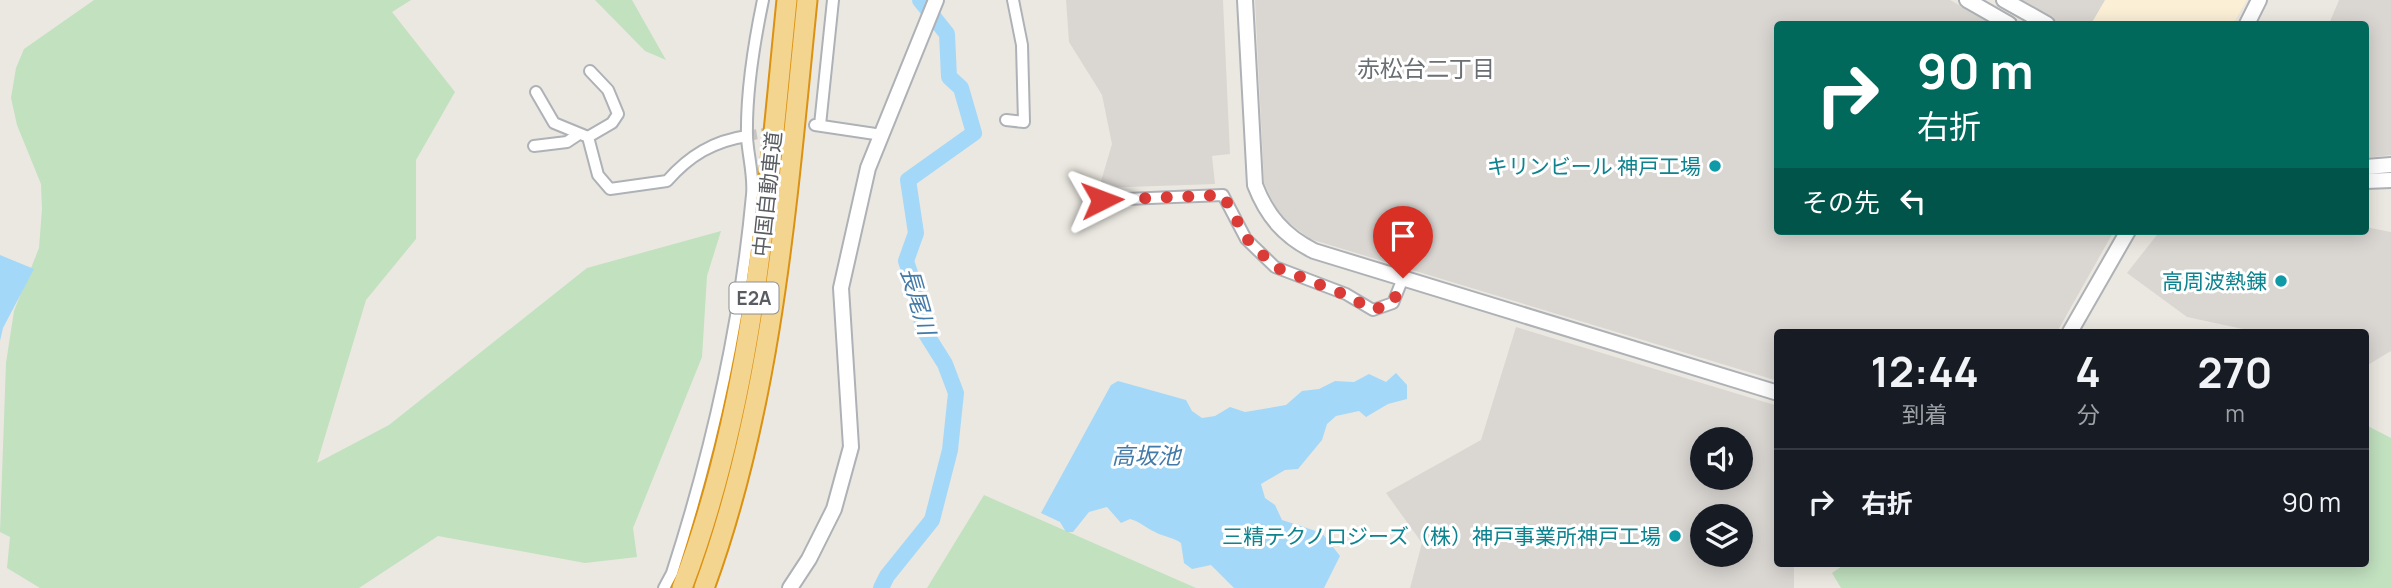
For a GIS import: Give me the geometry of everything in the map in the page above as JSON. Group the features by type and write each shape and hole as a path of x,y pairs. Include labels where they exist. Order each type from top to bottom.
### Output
{"highway":[{"name":"中国自動車道","path":"682,588 717,481 747,343 763,234 787,0"},
{"name":"中国自動車道","path":"704,588 736,486 767,345 783,228 807,0"}],"street":[{"path":"664,588 672,573 704,473 734,337 752,192 747,136 757,31 763,0"},
{"path":"833,0 817,125 882,135"},
{"path":"790,588 809,559 834,509 851,447 841,288 868,168 936,0"},
{"path":"1006,120 1024,122 1022,45 1013,0"},
{"path":"1245,0 1255,185 1266,209 1282,231 1314,251 1774,392"},
{"path":"1968,0 2004,21"},
{"path":"2004,0 2042,21"},
{"path":"2248,21 2259,0"},
{"path":"534,146 567,142 612,122 618,114 608,90 590,71"},
{"path":"536,92 554,123 583,135 598,175 610,189 667,181 687,158 727,139 747,136"},
{"path":"2369,167 2391,165"},
{"path":"2369,181 2391,180"},
{"path":"1102,200 1223,195 1247,239 1275,267 1346,295 1373,310 1393,303 1403,278"},
{"path":"2072,329 2125,235"}],"shaded area":[{"path":"1066,0 1223,0 1230,154 1212,156 1215,184 1099,188 1112,144 1102,95 1069,42"},
{"name":"キリンビール 神戸工場","path":"1255,0 1950,0 1988,21 1774,21 1774,235 2112,235 2059,329 1774,329 1774,380 1310,239 1280,216 1264,183"},
{"path":"2018,0 2105,0 2093,21 2056,21"},
{"path":"2105,0 2247,0 2235,21 2093,21"},
{"path":"2339,0 2391,0 2391,155 2369,158 2369,21 2330,21"},
{"path":"2369,228 2391,232 2391,351 2369,364 2369,329 2243,329 2187,317 2127,273 2157,235 2369,235"},
{"path":"1516,327 1774,405 1774,567 1794,567 1794,588 1410,588 1422,543 1386,493 1481,440"}],"green space":[{"path":"94,0 411,0 392,12 455,92 416,160 416,239 366,300 317,463 389,425 587,268 721,231 707,276 702,357 633,528 637,557 585,563 438,536 359,588 40,588 7,568 10,537 0,532 6,363 14,311 39,248 42,209 41,184 17,125 11,98 16,68 24,49"},
{"path":"595,0 632,0 666,60 645,51"},
{"path":"2369,427 2391,438 2391,588 1841,588 1832,573 1841,567 2369,567"},
{"path":"984,495 1196,588 927,588"}],"water":[{"path":"0,255 34,269 3,328 0,341"},
{"name":"高坂池","path":"1396,373 1407,385 1407,399 1388,404 1366,417 1359,411 1336,416 1327,424 1322,440 1298,469 1285,470 1261,484 1265,498 1275,505 1282,520 1322,533 1340,556 1324,588 1234,588 1211,565 1192,569 1184,563 1181,543 1178,541 1130,519 1121,523 1107,507 1089,512 1073,532 1066,532 1060,522 1041,513 1111,385 1118,381 1186,400 1192,411 1202,418 1215,416 1230,407 1245,412 1286,405 1302,391 1319,389 1335,381 1354,382 1369,374 1386,382"}],"waterway":[{"name":"長尾川","path":"881,588 887,576 932,520 950,450 956,393 945,364 923,329 917,294 906,261 916,233 908,180 974,133 961,88 949,77 947,34 920,0"}],"tunnel":[{"path":"747,136 776,131"}],"place":[{"name":"キリンビール 神戸工場","path":"1715,166"},
{"name":"高周波熱錬","path":"2281,281"},
{"name":"三精テクノロジーズ（株）神戸事業所神戸工場","path":"1675,536"}],"district":[{"name":"赤松台二丁目","path":"1426,68"}],"route":[{"path":"1102,200 1223,195 1247,239 1275,267 1346,295 1373,310 1380,310 1393,303 1403,278"}]}
